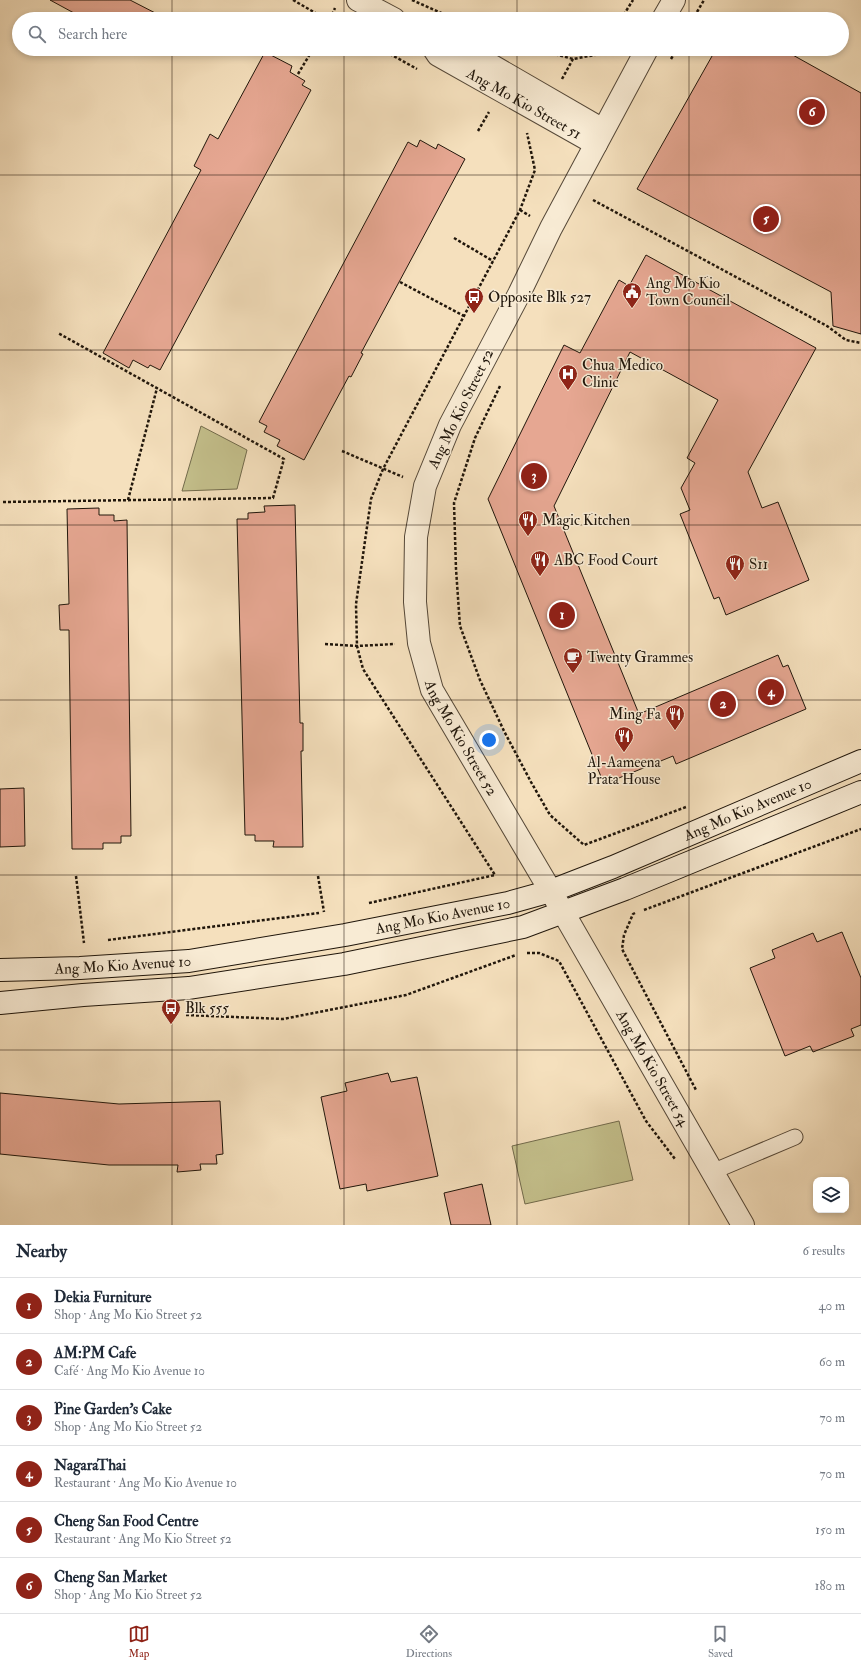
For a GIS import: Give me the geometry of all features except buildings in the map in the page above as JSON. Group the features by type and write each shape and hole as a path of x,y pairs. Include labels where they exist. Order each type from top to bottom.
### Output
{"main road":[{"path":"358,0 381,12"},
{"path":"667,12 674,0"},
{"name":"Ang Mo Kio Street 51","path":"440,56 600,137"},
{"name":"Ang Mo Kio Street 51","path":"474,56 600,137"},
{"name":"Ang Mo Kio Street 52","path":"564,912 432,690 419,643 415,602 416,537 425,486 450,425 519,294 551,228 643,56"},
{"name":"Ang Mo Kio Avenue 10","path":"0,970 80,968 189,961 360,932 508,903 551,891 613,867 861,760"},
{"name":"Ang Mo Kio Avenue 10","path":"0,1003 83,995 189,988 344,964 523,927 625,889 861,792"},
{"name":"Ang Mo Kio Street 54","path":"564,912 743,1225"}],"lane":[{"path":"712,1172 795,1137"}],"path":[{"path":"292,0 313,12"},
{"path":"412,0 439,12"},
{"path":"625,12 633,0"},
{"path":"298,74 309,56"},
{"path":"562,56 573,59 589,56"},
{"path":"669,63 673,56"},
{"path":"478,131 488,114"},
{"path":"589,207 596,193"},
{"path":"593,200 827,326 846,340 861,343"},
{"path":"454,238 493,261"},
{"path":"400,282 464,316"},
{"path":"3,502 273,498 284,459 58,333"},
{"path":"501,385 475,438 454,503 456,569 460,626 480,680 501,724 542,802 550,814 584,845"},
{"path":"128,500 157,388"},
{"path":"342,451 383,469"},
{"path":"325,644 357,646 419,643"},
{"path":"697,1093 622,949 624,935 633,914 861,829"},
{"path":"364,904 494,875"},
{"path":"76,876 84,943 91,942"},
{"path":"318,876 324,912"},
{"path":"106,940 329,911"},
{"path":"179,1015 283,1019 406,995 522,953 539,953 559,961 646,1121 678,1163"}],"shaded area":[{"path":"201,426 247,450 237,489 182,491"},
{"path":"619,1121 633,1180 525,1204 512,1146"}],"place":[{"name":"Cheng San Market","path":"812,112"},
{"name":"Cheng San Food Centre","path":"766,219"},
{"name":"Ang Mo Kio Town Council","path":"632,309"},
{"name":"Opposite Blk 527","path":"474,314"},
{"name":"Chua Medico Clinic","path":"568,391"},
{"name":"Pine Garden’s Cake","path":"534,476"},
{"name":"Magic Kitchen","path":"528,537"},
{"name":"ABC Food Court","path":"540,577"},
{"name":"S11","path":"735,581"},
{"name":"Dekia Furniture","path":"562,615"},
{"name":"Twenty Grammes","path":"573,674"},
{"name":"NagaraThai","path":"771,692"},
{"name":"AM:PM Cafe","path":"723,704"},
{"name":"Ming Fa","path":"675,731"},
{"name":"Al-Aameena Prata House","path":"624,753"},
{"name":"Blk 555","path":"171,1025"}]}
